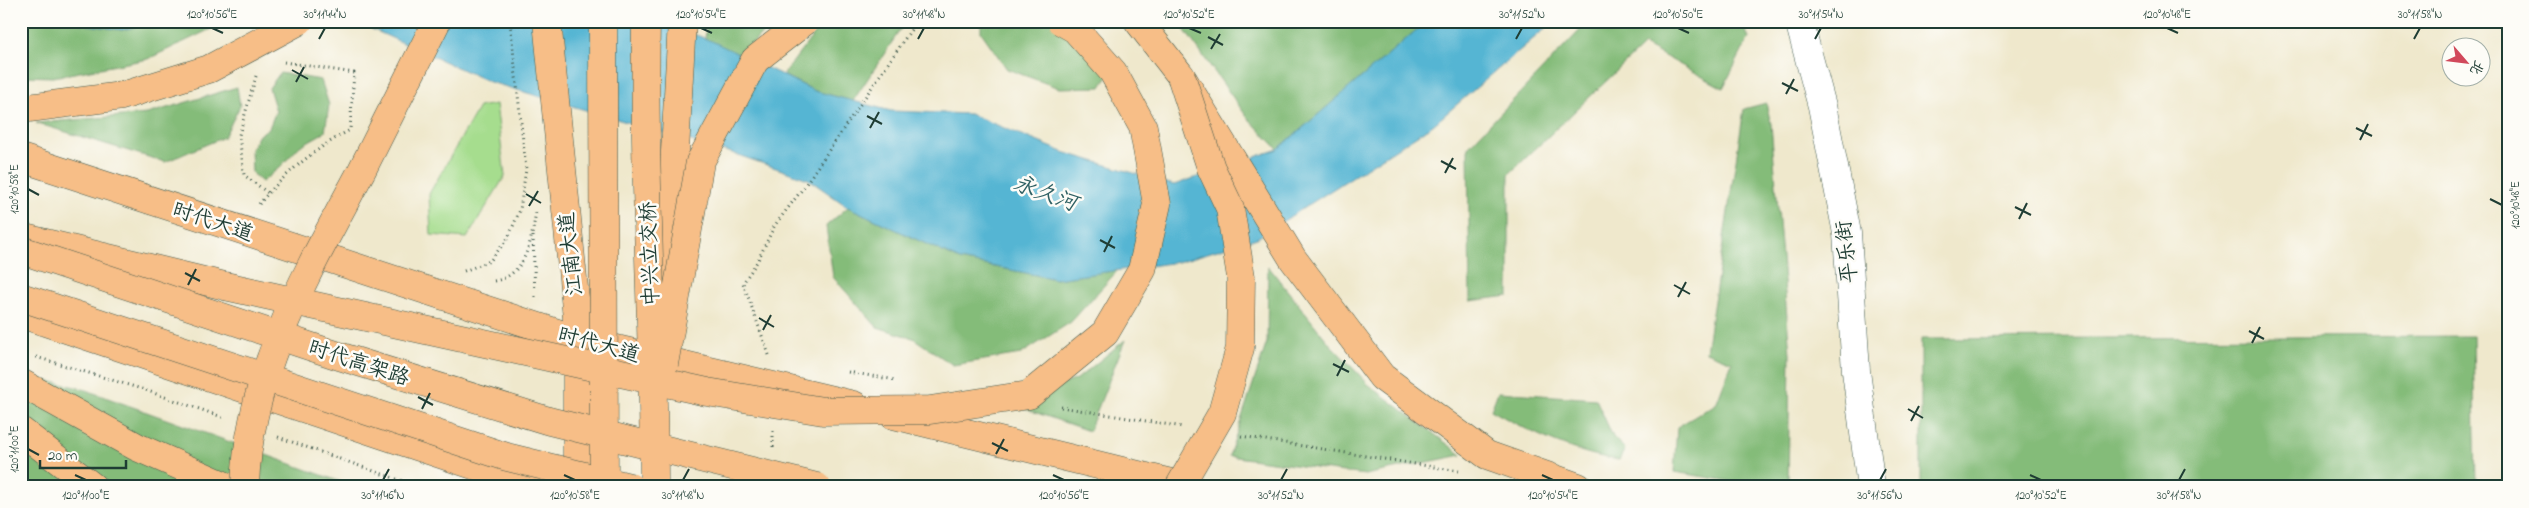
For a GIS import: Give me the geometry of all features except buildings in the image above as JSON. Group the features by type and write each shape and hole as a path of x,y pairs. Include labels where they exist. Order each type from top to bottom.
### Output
{"main road":[{"path":"21,110 122,96 209,69 299,21"},
{"path":"246,487 246,451 260,388 307,271 362,169 437,21"},
{"name":"江南大道","path":"547,21 579,340 577,487"},
{"path":"603,21 604,487"},
{"name":"中兴立交桥","path":"646,21 644,113 654,417 654,487"},
{"path":"666,487 658,360 670,263 682,21"},
{"path":"654,417 700,162 755,60 805,21"},
{"path":"21,237 436,334 707,392 823,411 930,410 1029,395 1105,333 1142,270 1157,204 1143,127 1113,72 1075,29 1061,21"},
{"path":"1138,21 1181,76 1293,259 1382,377 1487,455 1578,487"},
{"path":"1179,487 1222,413 1240,348 1241,277 1230,208 1211,168 1181,76"},
{"name":"时代大道","path":"21,158 579,340 1188,487"},
{"name":"时代高架路","path":"21,250 339,356 549,421 817,487"},
{"name":"时代高架路","path":"21,297 508,457 630,487"},
{"path":"21,314 488,470 569,487"},
{"path":"21,383 137,447 228,487"},
{"path":"21,431 93,487"}],"street":[{"name":"平乐街","path":"1799,21 1822,106 1847,233 1856,371 1871,487"}],"path":[{"path":"510,21 520,104"},
{"path":"757,262 775,225 801,191 917,21"},
{"path":"259,204 283,176 324,144 350,130 354,73 279,61"},
{"path":"258,67 239,135 244,175 268,193"},
{"path":"31,355 144,390 227,419"},
{"path":"273,435 419,487"}],"green space":[{"path":"21,21 63,21 122,30 158,21 217,21 217,26 148,59 53,77 21,76"},
{"path":"707,21 773,21 742,56 705,39"},
{"path":"836,21 906,21 853,101 815,91 783,75 814,34"},
{"path":"981,21 1052,21 1109,74 1101,87 1059,88 1007,69 981,32"},
{"path":"1178,21 1427,21 1278,149 1247,117"},
{"path":"1589,21 1741,21 1749,38 1723,88 1644,45 1509,174 1509,296 1470,301 1468,147"},
{"path":"280,73 321,80 329,105 325,132 300,146 262,182 252,173 251,149 259,135 269,128 276,111 269,88"},
{"path":"237,87 240,106 224,137 165,162 36,123 147,114"},
{"path":"1766,103 1771,124 1790,354 1788,487 1767,487 1674,472 1677,427 1716,404 1732,362 1706,352 1744,109"},
{"path":"496,104 505,176 467,238 431,235 429,194 479,107"},
{"path":"848,207 960,260 1056,279 1118,270 1071,322 1021,354 953,365 913,338 877,327 833,277 826,226"},
{"path":"1268,266 1329,343 1369,385 1462,455 1365,475 1229,456 1267,342"},
{"path":"2473,336 2476,487 1921,487 1921,339"},
{"path":"1125,340 1089,431 1011,404 1077,379"},
{"path":"21,375 80,388 355,487 21,487"},
{"path":"1498,392 1596,399 1613,437 1625,449 1619,460 1602,457 1552,441 1521,427 1491,410"}],"water":[{"path":"63,21 158,21 122,30"},
{"name":"永久河","path":"354,21 661,21 714,42 815,91 891,111 970,114 1063,152 1174,185 1278,149 1427,21 1554,21 1433,125 1257,238 1178,262 1056,279 960,260 848,207 808,179 732,153 490,82"}]}
